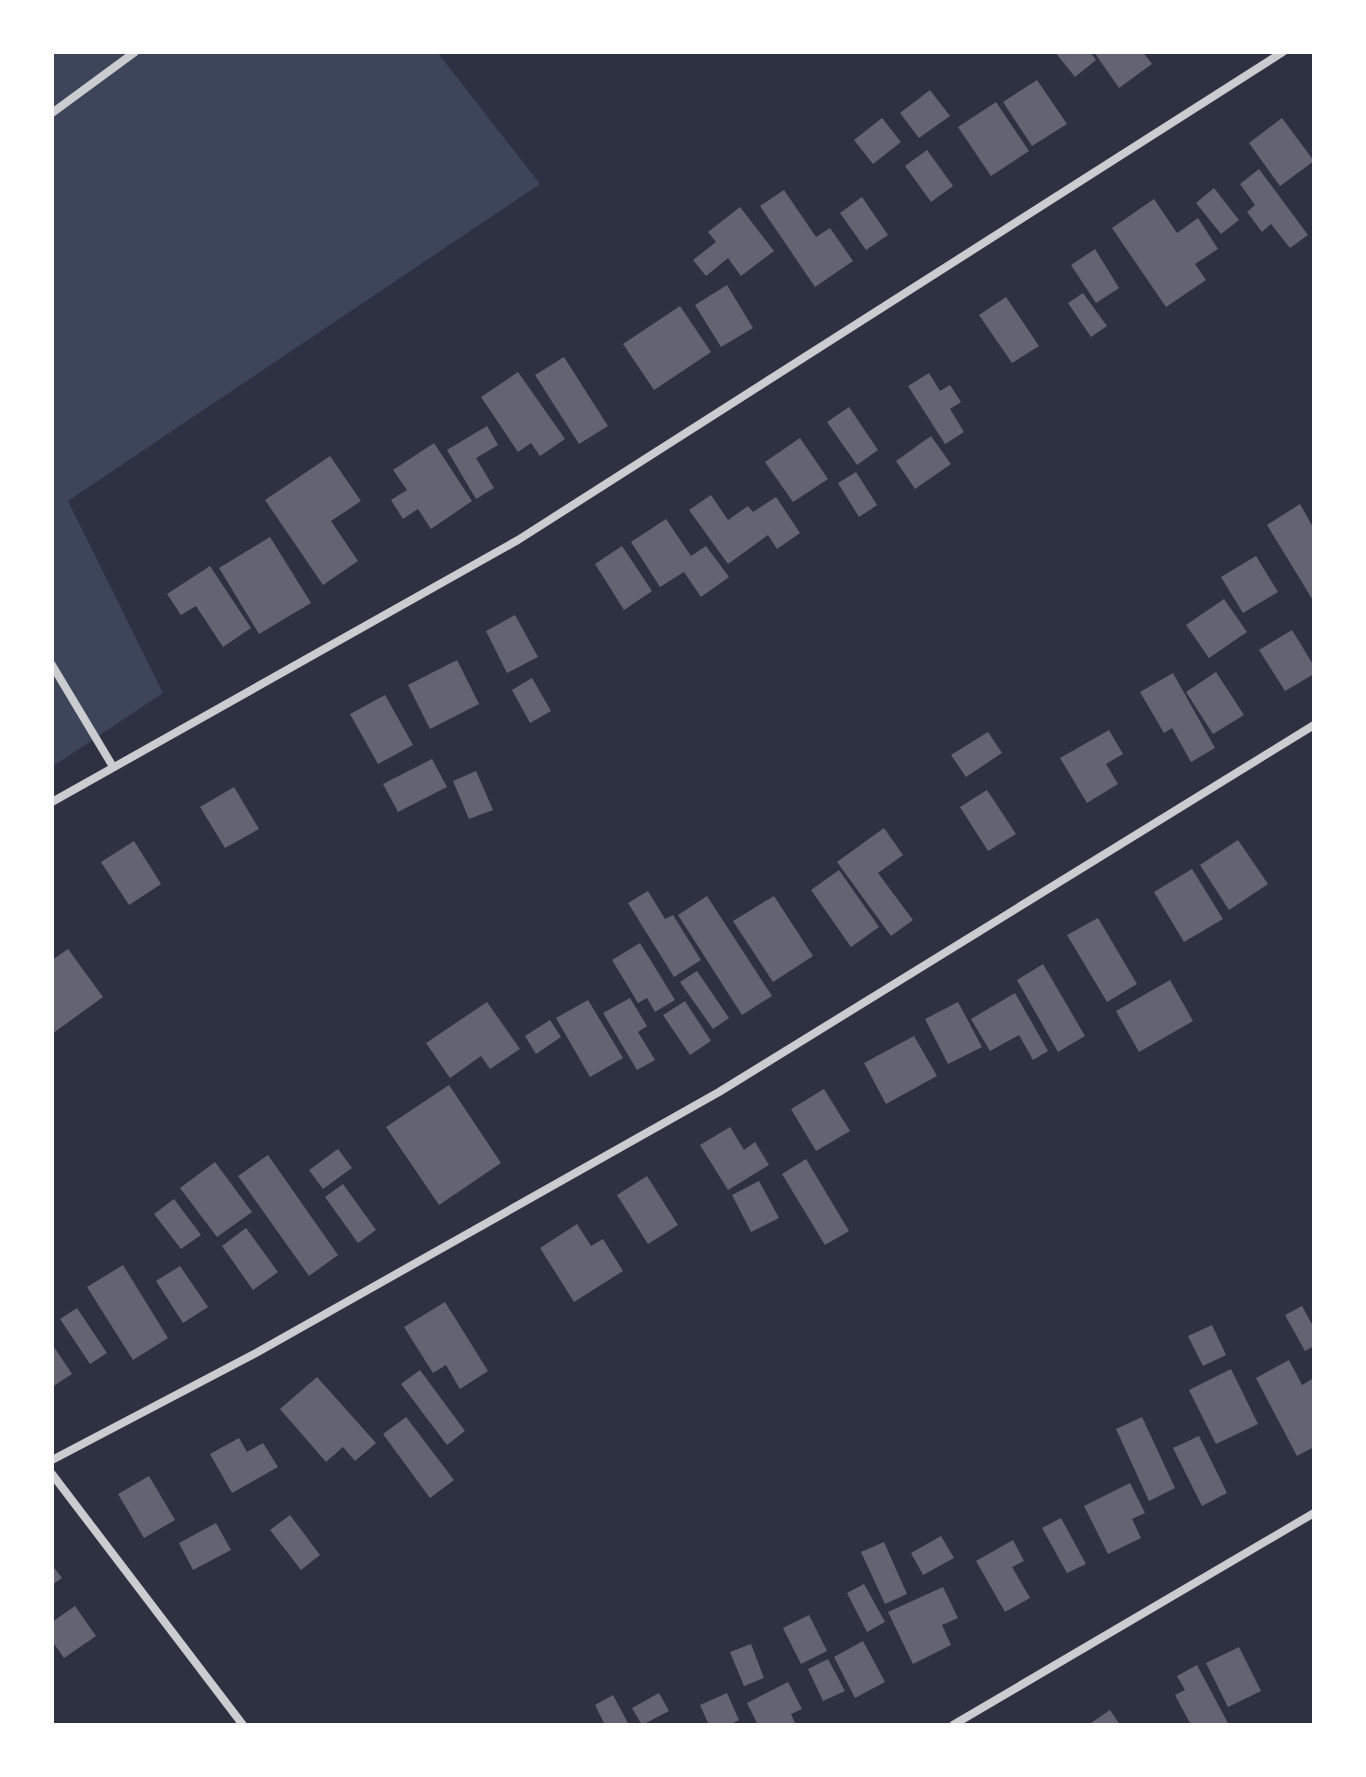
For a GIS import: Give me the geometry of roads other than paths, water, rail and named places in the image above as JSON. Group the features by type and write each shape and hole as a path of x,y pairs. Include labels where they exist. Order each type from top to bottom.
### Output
{"street":[{"path":"52,113 135,52"},
{"path":"52,802 112,765 518,540 1283,52"},
{"path":"52,665 112,765"},
{"path":"52,1460 256,1353 719,1092 1314,725"},
{"path":"52,1474 243,1725"},
{"path":"953,1725 1314,1513"}]}
